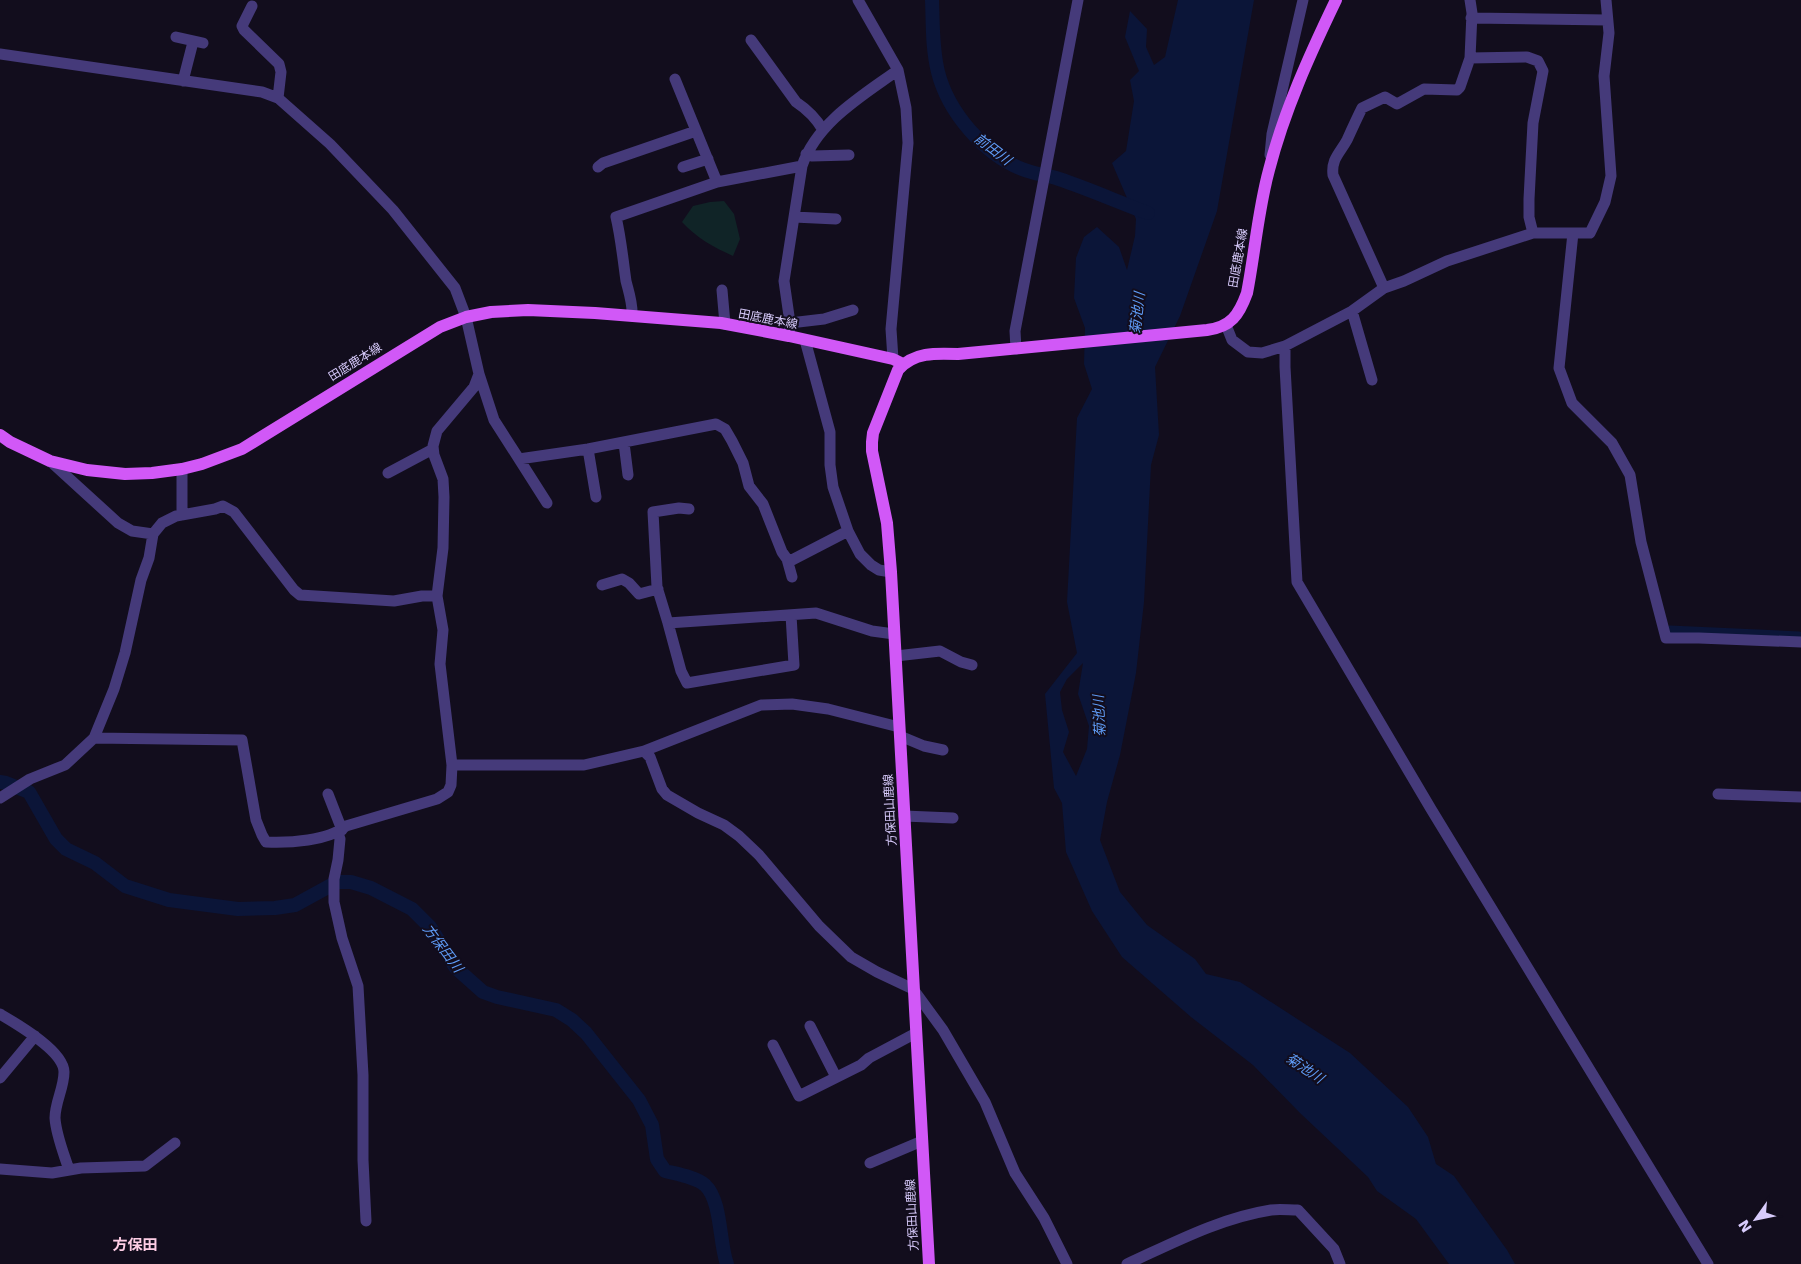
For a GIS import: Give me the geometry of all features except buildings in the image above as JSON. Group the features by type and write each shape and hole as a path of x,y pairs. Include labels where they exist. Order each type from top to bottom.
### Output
{"main road":[{"name":"田底鹿本線","path":"1226,325 1236,316 1243,305 1247,293 1269,169 1278,139 1310,54 1336,0"},
{"name":"田底鹿本線","path":"0,435 10,442 50,461 87,470 125,474 152,473 202,464 242,449 440,327 466,317 491,312 528,310 724,324 789,336 898,361"},
{"path":"898,361 925,354 958,354 1016,349 1207,330 1226,325"},
{"name":"方保田山鹿線","path":"898,361 898,370 873,433 872,451 887,523 891,572 929,1264"}],"street":[{"path":"858,0 898,70 904,92 908,143 891,329 898,361"},
{"path":"1016,349 1015,331 1078,0"},
{"path":"1269,169 1272,134 1303,0"},
{"path":"1384,288 1333,175 1332,166 1337,153 1346,142 1362,108 1386,97 1397,104 1424,89 1456,90 1460,87 1470,58 1472,18 1470,0"},
{"path":"1226,325 1232,340 1248,352 1262,353 1286,346 1352,311 1384,288 1447,261 1533,233 1590,233 1605,202 1611,176 1604,76 1609,33 1606,0"},
{"path":"252,4 242,26 279,64 281,72 278,98"},
{"path":"1472,18 1607,20"},
{"path":"176,37 198,42 183,81"},
{"path":"751,40 796,102 807,109 818,120 823,130"},
{"path":"0,54 262,92 278,98 330,144 393,210 455,288 466,317 479,374 494,420 547,503"},
{"path":"1470,58 1527,57 1538,61 1543,72 1533,123 1530,167 1529,216 1533,233"},
{"path":"789,336 790,323 784,280 802,166 806,154 816,137 861,95 898,70"},
{"path":"675,79 717,182"},
{"path":"598,167 603,163 696,131"},
{"path":"806,154 812,156 849,155"},
{"path":"683,167 708,159"},
{"path":"632,316 633,308 626,280 616,217 717,182 802,166"},
{"path":"794,217 836,219"},
{"path":"1572,233 1560,368 1572,403 1612,443 1630,474 1642,542 1666,638 1801,642"},
{"path":"722,290 724,324"},
{"path":"790,323 824,320 853,310"},
{"path":"1352,311 1372,380"},
{"path":"805,340 830,432 830,465 833,487 848,531 860,554 871,566 879,570 891,572"},
{"path":"1286,346 1285,367 1297,582 1431,809 1708,1264"},
{"path":"94,738 242,740 254,812 266,842 313,839 340,831 346,826 444,795 451,785 452,765 440,664 443,630 437,596 444,548 443,479 434,455 434,448 437,431 474,387 479,374"},
{"path":"520,459 624,443 716,424 725,429 743,463 749,486 763,504 782,552 787,559 792,577"},
{"path":"624,443 628,475"},
{"path":"388,473 434,448"},
{"path":"588,449 596,497"},
{"path":"50,461 118,523 132,531 153,534"},
{"path":"182,469 182,515"},
{"path":"0,798 30,778 65,765 94,738 114,689 125,653 141,580 149,558 153,534 162,523 176,516 222,506 234,512 290,585 300,594 394,601 422,596 437,596"},
{"path":"690,509 678,508 653,512 658,589 687,683 794,665 791,615"},
{"path":"787,559 792,560 848,531"},
{"path":"602,585 622,579 630,583 639,594 658,589"},
{"path":"668,623 816,613 872,631 894,634"},
{"path":"896,656 940,651 961,662 972,665"},
{"path":"452,765 584,765 644,751 761,705 792,704 828,709 900,732 924,746 944,750"},
{"path":"644,751 650,757 662,789 667,794 698,813 724,825 739,836 759,855 819,926 851,956 877,972 913,989 942,1030 985,1102 1016,1173 1044,1218 1067,1264"},
{"path":"328,794 340,831 338,860 334,879 334,902 342,938 358,986 364,1075 363,1160 366,1221"},
{"path":"1718,794 1801,797"},
{"path":"904,816 953,818"},
{"path":"1,1017 28,1030 58,1057 63,1066 64,1074 56,1105 55,1118 69,1170"},
{"path":"810,1026 836,1078"},
{"path":"773,1046 799,1096 836,1078 916,1033"},
{"path":"0,1078 35,1036"},
{"path":"870,1163 922,1140"},
{"path":"0,1169 52,1174 81,1168 145,1166 175,1143"},
{"path":"1127,1264 1149,1260 1192,1234 1238,1218 1272,1210 1298,1210 1334,1249 1340,1264"}],"green space":[{"path":"724,201 734,214 740,239 733,256 706,242 682,222 693,206"}],"water":[{"name":"菊池川","path":"1178,0 1254,0 1217,211 1180,316 1155,367 1159,435 1151,465 1144,602 1136,673 1120,755 1107,802 1100,840 1120,892 1147,925 1195,959 1206,974 1240,982 1350,1053 1408,1107 1428,1137 1436,1164 1454,1176 1515,1264 1449,1264 1416,1219 1377,1191 1368,1177 1300,1113 1253,1065 1191,1017 1122,957 1092,911 1066,852 1062,803 1054,788 1045,694 1077,653 1067,602 1077,418 1092,389 1084,364 1085,328 1074,298 1076,258 1084,237 1097,227 1119,247 1127,270 1135,236 1136,219 1112,163 1126,151 1134,101 1130,80 1139,71 1125,37 1130,11 1147,29 1146,47 1154,65 1165,57","holes":["1083,663 1078,694 1089,726 1087,749 1076,776 1063,752 1069,732 1062,710 1060,692 1067,679"]}],"waterway":[{"name":"前田川","path":"932,0 935,54 943,87 959,116 981,142 994,153 1022,169 1070,183 1148,213"},
{"path":"1670,630 1799,636"},
{"name":"方保田川","path":"0,782 29,792 56,839 66,849 95,863 125,886 169,900 238,909 275,908 295,905 337,882 351,882 371,888 412,909 430,927 456,968 483,992 497,997 556,1010 572,1020 586,1033 639,1100 652,1125 657,1159 665,1171 697,1180 705,1185 710,1192 717,1211 727,1264"}],"district":[{"name":"方保田","path":"135,1245"}]}
